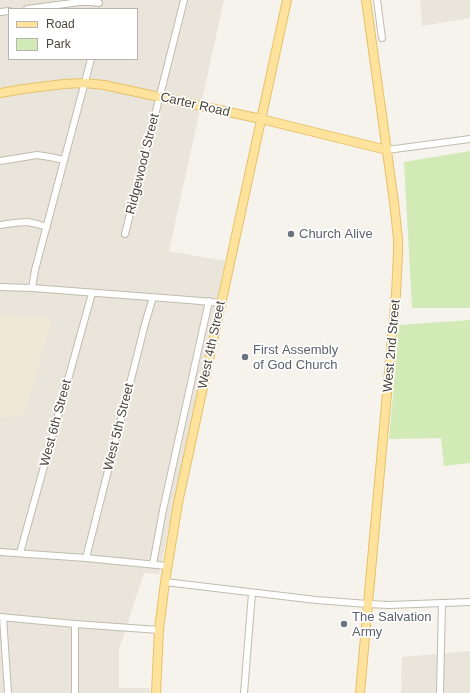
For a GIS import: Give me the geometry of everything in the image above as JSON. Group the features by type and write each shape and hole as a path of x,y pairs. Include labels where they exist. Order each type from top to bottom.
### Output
{"main road":[{"name":"West 4th Street","path":"156,693 159,630 164,582 178,503 287,0"},
{"name":"West 2nd Street","path":"360,693 398,267 397,225 366,0"},
{"name":"Carter Road","path":"0,93 64,84 85,83 114,87 261,119 387,150"}],"street":[{"name":"Ridgewood Street","path":"125,234 184,0"},
{"path":"377,0 382,38"},
{"path":"36,8 90,2 99,4"},
{"path":"369,17 379,17"},
{"path":"32,288 46,227 91,60"},
{"path":"387,150 470,138"},
{"path":"0,161 37,155 64,160"},
{"path":"0,225 14,222 27,222 46,227"},
{"path":"0,287 32,288 222,303"},
{"name":"West 6th Street","path":"20,553 92,293"},
{"name":"West 5th Street","path":"86,558 153,297"},
{"name":"West 4th Street","path":"153,564 163,510 209,301"},
{"path":"0,552 86,558 167,566"},
{"path":"164,582 316,600 368,604 470,602"},
{"path":"244,693 252,593"},
{"path":"440,693 442,603"},
{"path":"8,693 2,617 159,630"},
{"path":"75,624 75,693"}],"shaded area":[{"path":"0,0 224,0 169,251 225,261 159,574 144,573 119,649 119,688 149,688 150,693 0,693"},
{"path":"420,0 470,0 470,18 422,26"},
{"path":"0,316 52,319 24,415 0,418"},
{"path":"470,651 470,693 401,693 402,657"}],"green space":[{"path":"470,151 470,308 412,308 404,162"},
{"path":"470,320 470,463 444,466 441,438 389,439 399,325"}],"place":[{"name":"Church Alive","path":"291,234"},
{"name":"First Assembly of God Church","path":"245,357"},
{"name":"The Salvation Army","path":"344,624"}]}
